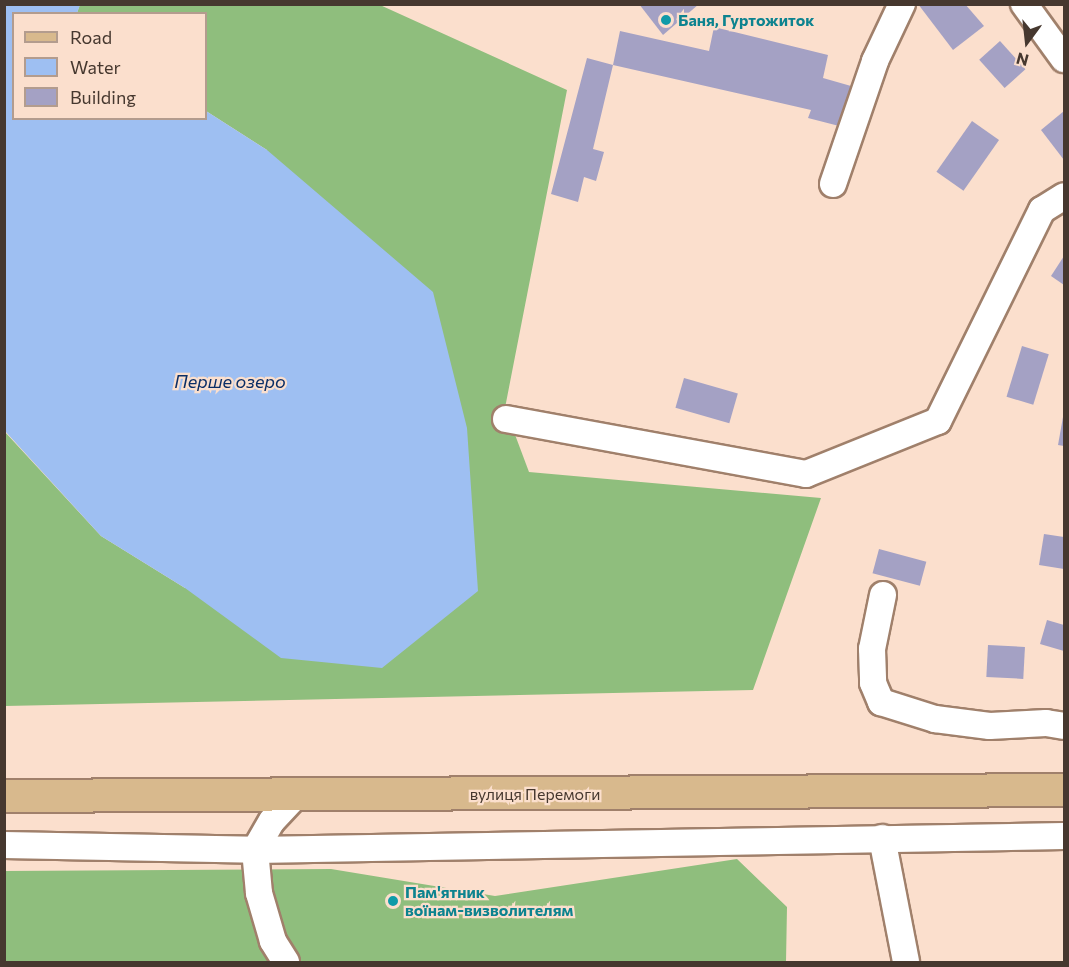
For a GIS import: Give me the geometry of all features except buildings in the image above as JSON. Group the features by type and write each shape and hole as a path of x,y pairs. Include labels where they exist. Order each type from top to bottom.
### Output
{"main road":[{"name":"вулиця Перемоги","path":"4,796 1065,790"}],"street":[{"path":"833,184 875,61 902,4"},
{"path":"1024,4 1065,59"},
{"path":"506,419 806,474 817,470 938,421 1042,210 1065,196"},
{"path":"883,595 872,649 873,682 881,702 935,719 990,726 1046,723 1065,726"},
{"path":"286,963 273,941 259,893 255,850 272,821 295,796"},
{"path":"4,845 255,850 1065,836"},
{"path":"882,838 906,963"}],"green space":[{"path":"80,4 380,5 567,90 505,408 529,472 821,498 753,690 5,706 4,431 101,536 185,588 267,150 207,112 207,12 77,12"},
{"path":"737,859 787,907 786,962 5,962 4,871 331,869 495,896"}],"water":[{"name":"Перше озеро","path":"5,4 80,5 77,12 12,12 12,120 207,120 207,112 267,150 433,292 467,428 478,591 382,668 281,658 185,588 101,536 5,431"}],"place":[{"name":"Баня, Гуртожиток","path":"666,20"},
{"name":"Пам'ятник воїнам-визволителям","path":"393,901"}]}
